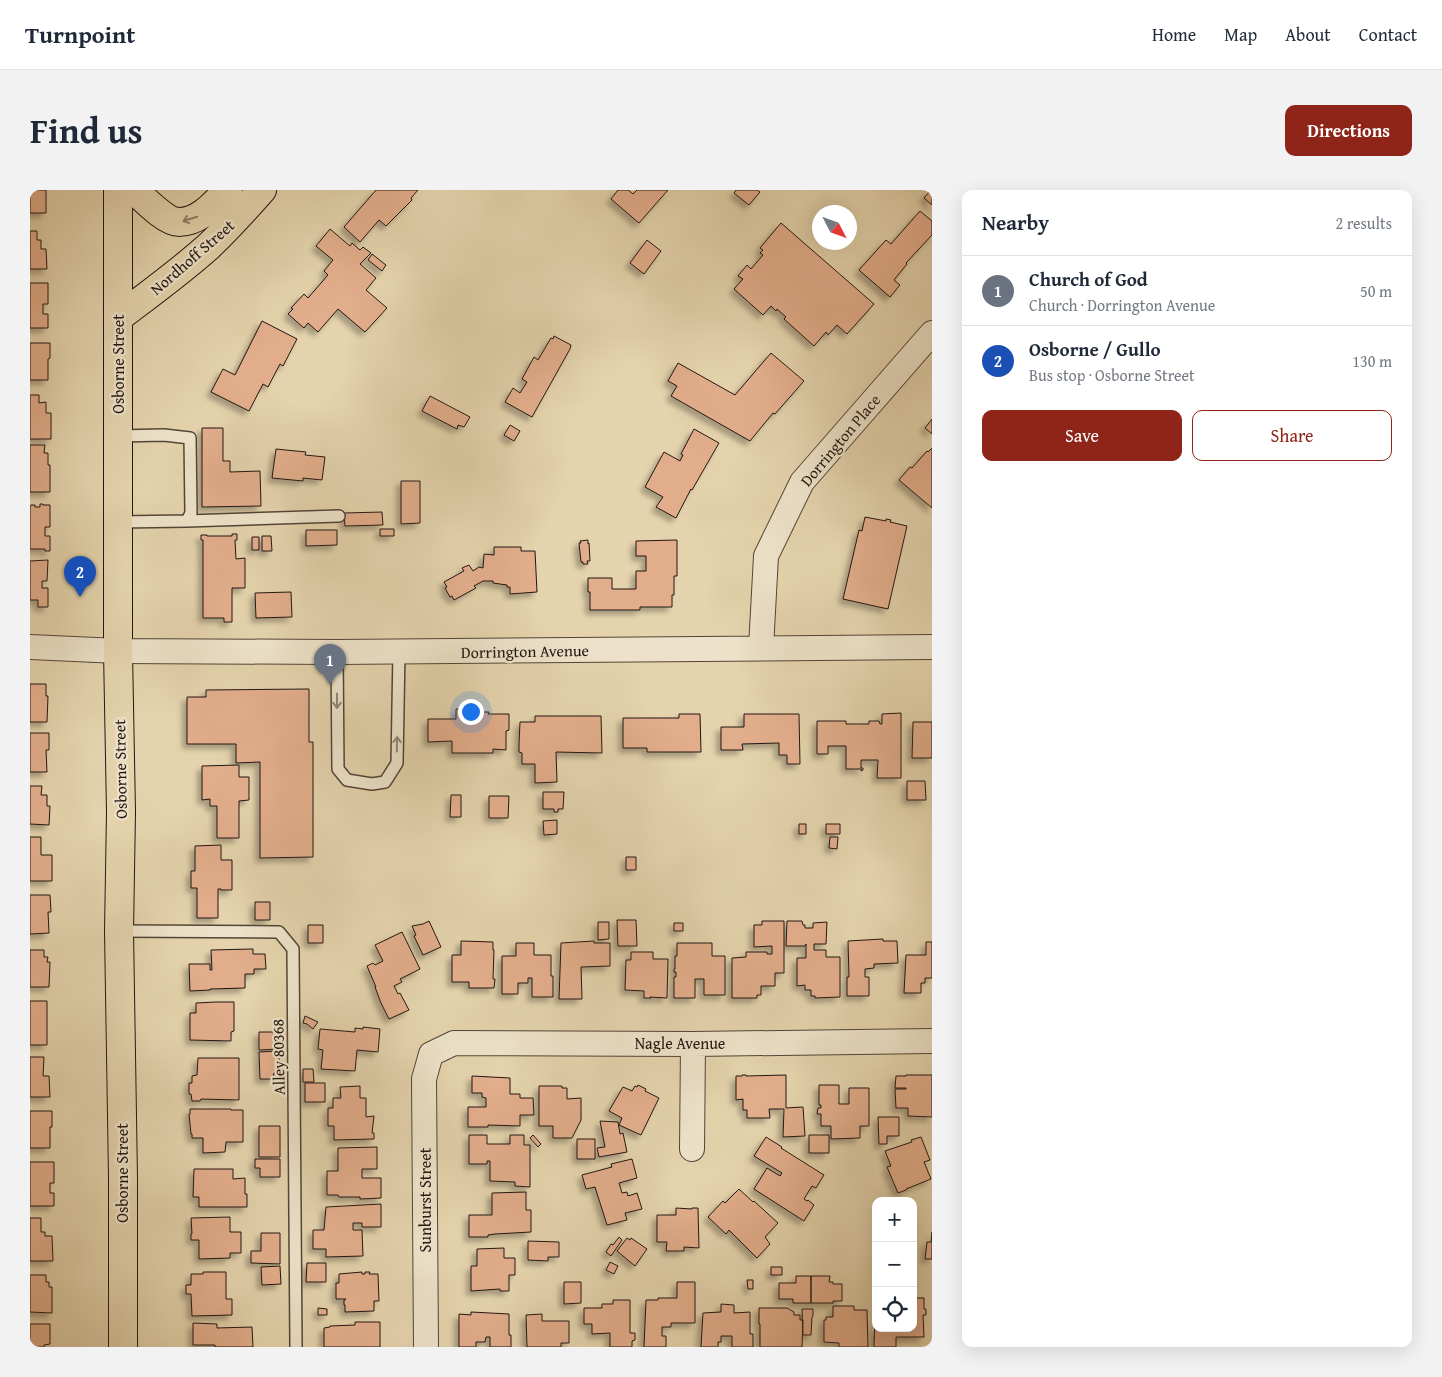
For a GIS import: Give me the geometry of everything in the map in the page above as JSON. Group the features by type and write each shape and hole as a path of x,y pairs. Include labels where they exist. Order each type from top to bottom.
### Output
{"main road":[{"name":"Osborne Street","path":"118,190 119,931 123,1178 123,1347"},
{"path":"134,190 169,219 178,222 195,218 210,208 228,190"},
{"name":"Nordhoff Street","path":"118,318 207,247 262,190"}],"street":[{"name":"Dorrington Place","path":"761,648 766,556 802,482 932,333"},
{"name":"Dorrington Avenue","path":"30,647 118,651 399,652 932,647"},
{"name":"Nagle Avenue","path":"431,1054 454,1043 932,1042"},
{"path":"692,1044 692,1149"},
{"name":"Sunburst Street","path":"426,1347 424,1080 431,1054"}],"lane":[{"path":"118,436 164,435 190,438 191,514 187,521"},
{"path":"118,522 339,516"},
{"path":"337,652 338,769 347,780 372,784 385,782 397,763 399,652"},
{"name":"Alley 80368","path":"119,931 279,932 293,949 296,1347"}],"building":[{"path":"30,190 46,190 46,213 30,213"},
{"path":"376,190 418,190 411,198 412,200 386,226 379,220 360,242 344,227"},
{"path":"618,190 628,190 633,194 637,190 668,190 639,223 611,199"},
{"path":"736,190 757,190 760,192 749,205 734,193"},
{"path":"932,190 932,205 924,198"},
{"path":"920,211 932,221 932,235 906,263 894,280 900,285 890,297 859,270 886,240 891,244"},
{"path":"781,223 874,304 847,334 837,325 828,335 826,332 814,346 784,319 786,317 777,309 776,311 771,306 763,315 734,289 743,279 738,276 747,265 751,269 763,255 760,253 763,250 760,248"},
{"path":"330,229 350,246 352,243 360,250 363,247 371,253 360,264 376,278 366,290 387,308 365,332 338,309 318,332 308,323 304,328 288,314 304,294 308,298 328,275 324,271 333,260 316,246"},
{"path":"30,231 37,231 37,240 41,240 41,249 46,249 47,269 30,269"},
{"path":"647,240 661,251 644,274 630,263"},
{"path":"372,254 386,265 382,271 368,260"},
{"path":"30,283 48,283 48,304 43,304 43,314 48,314 48,328 30,328"},
{"path":"262,321 297,339 283,366 280,364 268,387 263,384 249,411 211,392 223,369 235,375"},
{"path":"554,336 571,345 570,349 532,417 505,402 513,388 520,393 527,382 522,379 534,357 538,360"},
{"path":"30,343 50,343 48,380 30,380"},
{"path":"771,353 804,381 775,414 773,413 750,441 671,396 677,386 668,381 678,363 735,395"},
{"path":"30,395 39,395 39,403 46,402 46,413 51,413 51,439 30,439"},
{"path":"430,396 470,417 464,427 458,425 457,429 422,411"},
{"path":"932,419 932,434 925,428"},
{"path":"510,425 520,431 514,441 504,435"},
{"path":"202,428 223,428 223,461 230,461 230,472 260,471 261,506 202,507"},
{"path":"694,429 719,443 676,518 656,507 663,497 645,487 664,452 680,461 683,455 681,454"},
{"path":"30,445 45,445 44,453 48,453 48,465 50,465 50,492 30,492"},
{"path":"932,448 932,508 899,480 910,467 912,468"},
{"path":"276,449 306,452 305,455 325,457 322,480 303,478 303,481 272,478"},
{"path":"401,481 420,481 420,523 401,524"},
{"path":"40,504 50,505 50,527 45,527 45,536 50,536 50,551 30,549 30,507 35,505 35,507 40,507"},
{"path":"382,512 383,525 345,526 344,513"},
{"path":"865,517 886,521 886,519 891,520 890,522 907,526 888,609 843,599 859,530 862,531"},
{"path":"380,529 394,529 394,536 380,536"},
{"path":"306,530 337,530 337,545 306,546"},
{"path":"232,534 237,534 237,540 235,540 236,559 245,558 245,588 232,588 232,622 224,622 224,618 203,618 203,540 201,540 201,535 232,536"},
{"path":"262,536 271,536 272,551 262,551"},
{"path":"252,537 259,537 259,550 252,550"},
{"path":"588,540 590,561 587,561 588,564 583,564 581,562 579,543 581,543 580,541"},
{"path":"677,540 677,576 674,576 672,607 640,607 640,610 590,610 588,578 612,578 612,589 636,589 636,571 646,571 646,556 636,556 636,541"},
{"path":"494,547 521,547 521,551 535,551 537,592 510,594 510,587 507,587 507,585 493,583 493,581 483,581 474,586 476,588 454,600 452,596 450,597 444,582 464,571 462,568 469,565 473,571 479,567 483,568 484,554 494,555"},
{"path":"48,560 47,581 42,581 42,588 48,588 48,607 38,607 38,600 30,600 30,561"},
{"path":"291,592 292,617 256,618 255,593"},
{"path":"30,684 46,684 46,696 48,696 47,722 30,722"},
{"path":"309,689 309,742 313,742 313,857 260,858 260,762 236,763 236,744 187,744 187,697 206,697 206,690"},
{"path":"456,709 478,709 478,712 489,712 488,714 509,714 509,730 506,731 506,750 493,749 493,753 452,753 452,741 428,742 428,719 456,719"},
{"path":"901,713 901,778 877,778 878,760 861,760 861,768 863,770 861,771 861,769 846,769 846,746 828,746 828,754 817,754 817,721 846,721 846,724 869,724 869,721 879,721 882,724 882,714"},
{"path":"679,714 700,714 701,752 647,752 647,748 623,748 623,718 679,718"},
{"path":"744,714 799,714 800,764 787,764 787,755 779,755 779,743 742,744 743,750 721,750 721,727 744,727"},
{"path":"535,716 601,716 602,753 556,752 557,782 535,783 535,764 522,764 522,753 519,752 519,744 520,722 535,722"},
{"path":"913,722 932,722 932,758 912,758"},
{"path":"30,733 49,733 49,750 46,750 47,772 30,772"},
{"path":"239,765 239,777 249,777 249,800 239,801 239,838 217,838 217,806 210,806 210,799 202,800 202,766"},
{"path":"907,781 925,781 926,800 907,800"},
{"path":"30,786 42,786 41,795 47,795 47,806 50,806 49,825 30,824"},
{"path":"543,792 564,792 563,809 558,809 558,812 554,812 554,809 543,809"},
{"path":"451,795 461,795 461,817 450,817"},
{"path":"489,796 509,796 508,818 489,818"},
{"path":"557,820 557,834 544,835 543,821"},
{"path":"799,824 806,824 806,834 799,834"},
{"path":"826,824 840,824 840,834 826,834"},
{"path":"30,837 41,837 41,855 52,855 52,881 30,881"},
{"path":"830,837 838,837 837,849 829,848"},
{"path":"221,845 221,860 232,860 232,890 218,889 218,918 197,918 197,888 191,888 191,871 195,871 195,846"},
{"path":"626,857 636,857 636,870 626,870"},
{"path":"30,895 50,895 51,912 48,912 49,933 30,934"},
{"path":"255,902 270,902 270,920 255,920"},
{"path":"617,920 636,920 637,946 618,946"},
{"path":"429,921 441,947 423,955 414,936 416,935 412,926"},
{"path":"762,921 784,921 784,973 775,973 775,986 761,986 761,995 757,995 757,998 732,998 732,958 746,957 746,952 767,952 767,954 772,954 772,946 754,947 754,925 762,925"},
{"path":"787,921 802,921 805,928 813,928 813,923 827,922 826,944 814,944 814,950 826,950 826,957 840,957 840,997 815,998 815,996 811,996 811,990 805,990 805,985 797,986 797,958 806,958 806,944 805,946 786,946"},
{"path":"598,922 609,922 609,939 598,940"},
{"path":"674,923 683,923 683,931 674,931"},
{"path":"308,925 323,925 323,943 308,943"},
{"path":"402,932 420,969 400,979 402,982 394,986 409,1010 389,1019 367,966 383,961 375,945"},
{"path":"883,939 883,941 897,941 898,963 874,964 874,968 865,969 865,977 869,977 869,996 847,996 847,977 849,977 848,941"},
{"path":"461,941 493,942 494,988 469,988 469,982 452,982 452,955 461,955"},
{"path":"594,941 594,943 610,943 610,966 581,967 582,999 559,999 561,943"},
{"path":"926,942 932,942 932,978 925,978 925,983 921,983 921,993 904,993 906,955 926,955"},
{"path":"516,943 534,943 534,955 551,955 553,997 532,997 532,978 528,978 528,983 518,983 518,994 502,994 502,956 516,956"},
{"path":"677,943 712,943 712,956 725,956 725,995 704,995 704,979 695,979 695,998 674,998 674,977 676,977 676,972 674,972 674,969"},
{"path":"253,949 253,954 265,954 266,969 254,969 254,974 245,974 245,988 190,991 189,964 210,964 210,970 212,970 211,950"},
{"path":"30,950 44,950 44,957 48,957 47,962 50,962 49,987 30,987"},
{"path":"631,952 653,952 653,959 668,959 667,998 644,998 644,991 625,990 626,960 631,960"},
{"path":"30,1001 47,1001 47,1045 30,1045"},
{"path":"234,1002 234,1031 231,1032 231,1041 190,1040 190,1013 196,1013 196,1003"},
{"path":"305,1016 318,1022 313,1029 303,1023"},
{"path":"363,1027 380,1029 378,1052 357,1050 355,1071 321,1069 323,1050 318,1049 320,1029 355,1032 355,1028 363,1029"},
{"path":"259,1032 279,1032 279,1049 259,1050"},
{"path":"279,1051 279,1073 274,1073 273,1079 260,1079 259,1052"},
{"path":"30,1057 44,1057 43,1076 49,1076 50,1097 30,1097"},
{"path":"198,1058 239,1058 239,1100 201,1099 200,1101 192,1101 191,1094 189,1094 189,1083 192,1083 192,1076 197,1075"},
{"path":"303,1069 313,1069 314,1082 303,1082"},
{"path":"786,1075 786,1108 803,1107 805,1136 783,1137 784,1109 769,1109 770,1118 747,1118 747,1110 743,1110 743,1099 736,1100 736,1076"},
{"path":"932,1075 932,1117 908,1116 908,1108 896,1108 895,1089 906,1088 895,1088 896,1076"},
{"path":"472,1076 510,1078 510,1094 520,1094 520,1098 533,1098 534,1115 520,1115 520,1126 488,1125 488,1127 468,1127 468,1107 486,1107 486,1098 482,1097 482,1093 472,1093"},
{"path":"305,1083 325,1083 325,1102 305,1102"},
{"path":"638,1085 659,1098 641,1135 619,1125 622,1118 609,1111 623,1087 632,1091"},
{"path":"819,1085 839,1085 839,1104 849,1104 849,1088 869,1088 869,1126 860,1126 860,1138 831,1139 831,1126 821,1126 821,1114 817,1114 818,1108 821,1108 821,1105 819,1105"},
{"path":"360,1086 360,1098 366,1098 366,1117 374,1116 372,1133 374,1133 374,1139 334,1140 334,1126 328,1126 328,1108 333,1108 333,1098 341,1098 340,1087"},
{"path":"539,1086 562,1086 562,1088 567,1088 567,1099 581,1098 581,1120 572,1138 553,1138 553,1126 539,1126"},
{"path":"190,1109 243,1110 243,1142 226,1142 225,1152 203,1153 203,1138 192,1138"},
{"path":"30,1111 52,1111 50,1148 30,1148"},
{"path":"878,1117 899,1117 899,1136 887,1136 887,1144 879,1144"},
{"path":"600,1121 618,1122 620,1134 623,1133 627,1152 599,1157 597,1148 605,1147"},
{"path":"259,1126 280,1126 280,1157 259,1157"},
{"path":"469,1135 487,1135 487,1144 510,1144 510,1135 524,1135 524,1145 530,1145 530,1187 515,1186 515,1182 490,1181 490,1161 487,1161 487,1164 469,1164"},
{"path":"533,1135 541,1144 538,1147 530,1138"},
{"path":"809,1135 829,1135 829,1153 809,1153"},
{"path":"766,1137 824,1175 816,1188 812,1186 804,1199 814,1205 804,1221 754,1189 767,1168 780,1176 782,1173 754,1156"},
{"path":"921,1137 930,1160 924,1162 931,1179 898,1193 887,1167 891,1166 885,1151"},
{"path":"577,1139 595,1139 595,1159 577,1159"},
{"path":"377,1147 377,1169 362,1169 362,1178 381,1178 381,1198 360,1199 360,1197 327,1195 327,1171 338,1171 338,1148"},
{"path":"255,1159 280,1159 280,1177 260,1177 260,1168 255,1168"},
{"path":"632,1159 637,1178 619,1183 622,1193 627,1192 628,1196 637,1193 642,1209 625,1213 627,1220 607,1225 595,1187 586,1189 582,1175 612,1167 611,1164"},
{"path":"30,1162 54,1162 54,1183 50,1183 50,1193 54,1193 54,1206 30,1206"},
{"path":"194,1169 233,1169 233,1179 245,1178 247,1207 199,1207 199,1197 193,1197"},
{"path":"739,1189 778,1223 765,1237 770,1244 757,1258 729,1230 726,1234 708,1217 723,1201 725,1203"},
{"path":"526,1192 526,1210 531,1210 531,1232 495,1234 488,1235 488,1237 469,1237 469,1215 492,1215 492,1193"},
{"path":"381,1204 381,1227 362,1227 362,1223 353,1223 353,1230 362,1230 363,1256 326,1257 326,1249 313,1249 313,1230 324,1230 326,1207"},
{"path":"676,1208 698,1208 699,1248 684,1247 684,1251 666,1251 667,1242 657,1242 657,1215 676,1215"},
{"path":"230,1217 230,1232 241,1232 241,1253 230,1253 230,1258 199,1259 199,1240 191,1240 191,1218"},
{"path":"30,1218 41,1218 41,1232 45,1232 45,1236 52,1236 53,1261 30,1261"},
{"path":"932,1232 932,1259 925,1259 927,1242 931,1242"},
{"path":"261,1233 280,1233 280,1264 251,1263 251,1251 261,1251"},
{"path":"619,1237 622,1240 611,1256 606,1252"},
{"path":"627,1238 630,1240 631,1238 647,1249 635,1266 617,1251"},
{"path":"528,1241 559,1242 559,1257 548,1257 548,1261 528,1260"},
{"path":"504,1248 504,1258 515,1258 515,1275 509,1275 509,1291 500,1291 500,1289 471,1291 471,1266 477,1266 477,1249"},
{"path":"610,1262 618,1266 614,1274 606,1270"},
{"path":"307,1263 326,1263 326,1282 306,1282"},
{"path":"280,1266 281,1284 262,1285 261,1267"},
{"path":"771,1267 782,1267 782,1275 771,1275"},
{"path":"203,1272 226,1272 226,1299 232,1299 232,1315 192,1316 191,1294 186,1294 186,1285 191,1285 191,1274 203,1274"},
{"path":"362,1272 362,1274 370,1272 369,1274 378,1274 379,1301 374,1301 374,1311 345,1312 344,1300 346,1299 336,1299 336,1283 339,1283 339,1274"},
{"path":"30,1275 46,1275 46,1282 49,1282 49,1287 52,1287 52,1313 30,1312"},
{"path":"796,1276 811,1276 811,1303 793,1303 793,1299 779,1299 779,1283 796,1283"},
{"path":"811,1276 830,1276 829,1282 842,1284 842,1301 811,1303"},
{"path":"747,1280 753,1280 753,1289 748,1289"},
{"path":"564,1282 581,1282 581,1303 564,1304"},
{"path":"677,1282 695,1282 695,1323 671,1323 671,1327 662,1327 662,1336 666,1336 666,1347 644,1347 646,1300 677,1298"},
{"path":"917,1298 924,1298 926,1315 923,1315 924,1337 896,1337 896,1347 874,1347 874,1332 917,1332"},
{"path":"613,1300 630,1300 630,1333 635,1333 632,1347 610,1347 610,1333 592,1334 592,1324 584,1324 584,1308 602,1308 602,1304 613,1304"},
{"path":"721,1304 734,1305 734,1313 750,1312 750,1334 753,1334 753,1347 732,1347 732,1336 721,1336 721,1342 718,1342 718,1347 701,1347 703,1313 721,1312"},
{"path":"833,1306 854,1306 854,1310 867,1310 868,1347 839,1347 839,1343 824,1342 824,1320 826,1320 826,1317 833,1317"},
{"path":"318,1308 327,1309 327,1315 318,1315"},
{"path":"759,1308 787,1308 794,1312 794,1315 800,1315 800,1320 803,1320 802,1347 760,1347"},
{"path":"802,1309 813,1309 811,1335 803,1335"},
{"path":"471,1312 509,1314 511,1347 490,1347 490,1337 486,1337 485,1342 476,1342 476,1347 459,1347 459,1314 471,1315"},
{"path":"542,1314 542,1321 569,1321 569,1343 561,1343 561,1347 527,1347 526,1315"},
{"path":"355,1322 380,1322 380,1347 324,1347 324,1328 355,1325"},
{"path":"193,1323 217,1324 217,1328 252,1327 253,1347 193,1345"},
{"path":"30,1324 50,1324 50,1344 44,1345 44,1347 30,1347"}],"place":[{"name":"Osborne / Gullo","path":"80,597"},
{"name":"Church of God","path":"330,685"}]}
